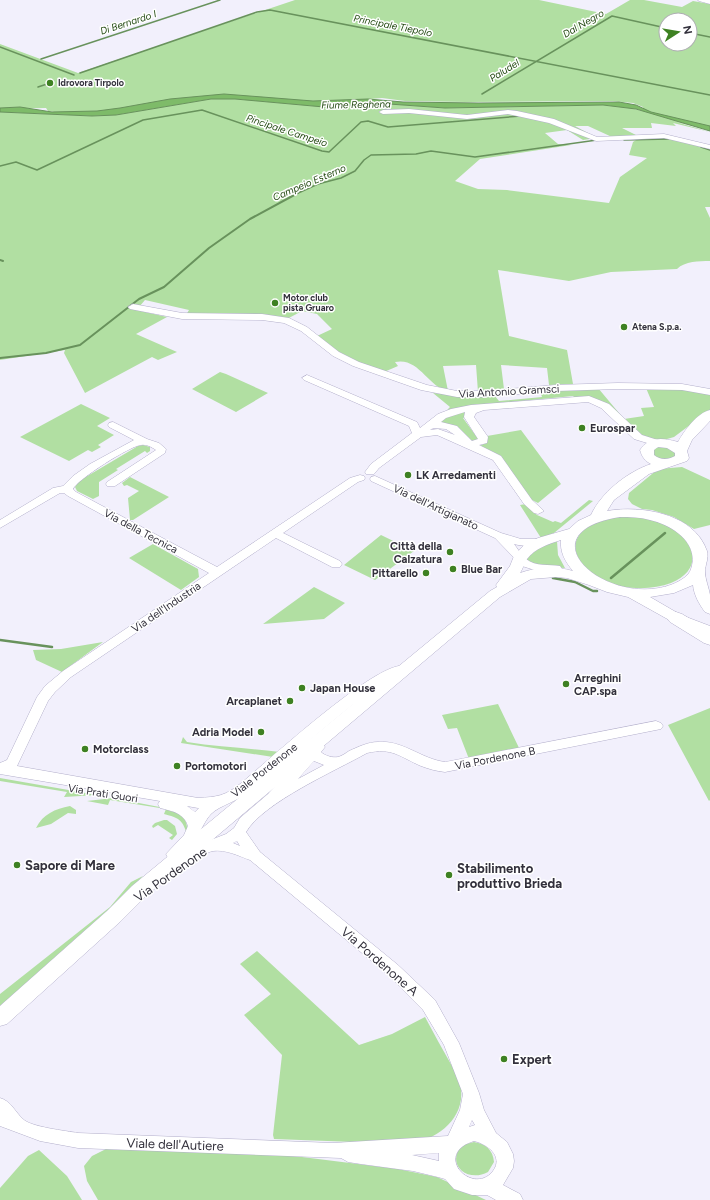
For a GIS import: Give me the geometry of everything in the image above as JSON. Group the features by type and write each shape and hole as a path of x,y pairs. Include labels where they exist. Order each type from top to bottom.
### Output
{"highway":[{"path":"676,618 710,639"}],"main road":[{"path":"597,517 603,504 609,498 644,471 680,460 683,455 681,450 682,444 693,429 710,414"},
{"path":"669,463 660,462 649,457 646,452 648,448 693,429"},
{"path":"661,443 676,446 681,450"},
{"path":"644,471 649,457"},
{"path":"628,484 622,494 623,499 631,508 662,518 676,525 688,533 697,542 701,552 702,563 698,572 692,579 674,589 649,593 628,592 609,588 588,577 574,564 568,553 568,542 573,532 583,523 597,517 620,513 646,514"},
{"name":"Viale Pordenone","path":"0,1018 133,898 334,726 495,594 510,578 517,567 519,559 529,548 543,541 573,532"},
{"path":"698,572 701,592 710,609"},
{"name":"Viale Pordenone","path":"495,594 526,576 537,573 562,573 588,577"},
{"path":"628,592 676,618 710,632"}],"street":[{"path":"701,0 710,2"},
{"path":"383,112 404,110 467,117 508,112 551,121 596,139 664,136 690,140 710,147"},
{"name":"Via Antonio Gramsci","path":"133,307 182,316 262,317 286,320 304,329 336,354 356,364 425,388 457,394 618,386 682,387 710,392"},
{"path":"307,378 413,424 445,424 451,426 455,428 470,445"},
{"name":"Via dell'Industria","path":"1,769 12,763 42,700 50,689 67,674 354,480 368,476 375,466 448,413 459,410 589,399 605,406 638,437 661,443"},
{"path":"470,445 480,443 484,439 469,417 469,414 472,411 484,408"},
{"path":"413,424 418,434 438,432 497,458 528,502 538,511"},
{"path":"111,484 160,453 157,445 145,442 113,425"},
{"path":"0,525 57,490 67,490 70,483 79,476 124,449 136,443 145,442"},
{"name":"Via dell'Artigianato","path":"368,476 497,535"},
{"name":"Via della Tecnica","path":"67,490 217,572"},
{"path":"274,533 336,564"},
{"path":"497,535 520,542 543,541"},
{"path":"497,535 511,546 519,559 532,567 555,569 588,577"},
{"name":"Viale Pordenone","path":"133,898 147,877 190,838 202,814 218,802 236,795 245,788 355,695 381,678 407,666"},
{"name":"Via Pordenone","path":"133,898 145,893 185,861 203,849 231,838 239,832 245,822 273,798 314,752 334,726"},
{"name":"Via Pordenone B","path":"339,762 363,750 382,745 396,747 426,763 439,767 446,767 656,726"},
{"path":"314,752 316,757 321,760 339,762"},
{"name":"Via Pordenone","path":"273,798 339,762"},
{"name":"Via Prati Guori","path":"1,769 198,803 218,802"},
{"name":"Via Prati Guori","path":"1,769 175,806 192,817 195,826"},
{"path":"239,832 255,856"},
{"name":"Via Pordenone","path":"212,845 228,847 255,856"},
{"name":"Via Pordenone A","path":"255,856 392,969 429,1005 451,1043 471,1092 476,1111 489,1137"},
{"path":"471,1092 468,1110 455,1140 447,1150 446,1158 451,1173 463,1184 488,1187 515,1200"},
{"path":"0,1105 19,1127"},
{"name":"Viale dell'Autiere","path":"0,1118 19,1127 54,1138 84,1142 108,1141 334,1151 421,1147 455,1140"},
{"path":"455,1140 474,1133 489,1137 501,1147 505,1164 502,1172 497,1179 490,1184 480,1187"},
{"name":"Viale dell'Autiere","path":"334,1151 371,1160 427,1165 451,1173"},
{"path":"502,1172 504,1186 515,1200"}],"shaded area":[{"path":"295,0 539,0 606,14 630,0 644,0 682,7 693,1 710,4 710,130 676,122 710,132 673,123 676,126 651,123 652,128 622,128 636,135 612,137 588,126 575,126 597,138 583,140 567,130 545,133 558,144 571,145 480,159 455,181 478,189 507,190 609,203 620,177 647,158 629,155 633,142 650,137 660,137 693,144 710,150 710,207 705,207 710,218 710,261 688,263 677,269 611,272 569,281 498,270 509,336 567,350 573,384 549,385 547,368 501,365 504,389 478,392 476,365 443,366 448,391 435,384 411,364 395,362 398,366 384,372 341,354 317,336 332,329 317,314 302,311 287,319 186,315 189,310 145,300 139,307 132,309 167,317 136,334 177,352 158,360 152,357 85,393 64,353 65,350 0,360 0,112 92,116 116,115 211,99 235,99 327,107 234,95 127,109 67,114 48,111 46,108 0,109 0,44 78,73","holes":["382,98 405,101 613,101 633,103 643,107 642,111 627,107 603,105 445,108 389,104 356,105 370,99"]},
{"path":"220,372 268,393 236,412 192,389"},
{"path":"598,388 624,419 644,416 641,408 654,407 646,388 686,389 710,395 710,410 674,437 660,441 640,436 601,401 596,399 573,396 478,405 447,410 450,407 433,393 471,396 494,395 499,401 542,397 540,391"},
{"path":"81,404 110,418 97,426 114,435 98,445 101,447 92,452 88,450 69,461 20,437"},
{"path":"465,411 466,417 463,418 479,440 471,441 456,426 440,422 448,415"},
{"path":"521,430 561,484 538,503 530,499 499,455 480,446 487,442 487,436"},
{"path":"143,445 150,447 150,451 147,453 145,451 116,469 118,470 99,482 99,496 93,499 77,491 75,487 79,481 138,446"},
{"path":"663,446 675,450 677,456 664,460 653,456 652,449"},
{"path":"682,467 710,480 710,525 694,529 674,517 652,510 642,509 632,504 628,499 629,493 658,469"},
{"path":"130,477 169,497 133,520 130,520 128,498 139,491 127,485 124,486 122,483"},
{"path":"589,500 593,501 554,533 541,538 520,505 526,504 537,515 553,522 555,521 561,523"},
{"path":"623,516 652,520 677,532 690,546 692,562 689,570 682,577 671,583 647,588 633,588 607,582 596,577 586,569 576,553 575,546 580,534 590,525 605,518"},
{"path":"381,535 414,551 375,580 344,565"},
{"path":"557,541 558,555 565,568 537,566 525,559 529,552"},
{"path":"153,544 198,569 199,577 181,590 129,558"},
{"path":"314,587 345,603 324,619 263,624"},
{"path":"103,642 62,672 36,660 33,650 61,649"},
{"path":"498,704 520,750 469,759 457,728 448,729 442,715"},
{"path":"710,708 710,800 709,801 668,725"},
{"path":"183,737 187,742 280,752 273,757 181,743"},
{"path":"0,778 97,795 64,797 67,792 0,781"},
{"path":"113,798 175,810 185,820 187,834 179,820 164,814 166,809 110,800 108,805 87,801"},
{"path":"70,806 76,810 76,814 68,813 51,824 36,828 42,819 50,813"},
{"path":"167,820 175,826 177,834 172,840 169,838 173,835 158,825 153,828 152,826 155,823"},
{"path":"143,876 126,894 0,1006 0,994 110,907 131,882"},
{"path":"257,951 359,1045 392,1034 425,1017 458,1076 460,1083 461,1095 459,1106 455,1116 448,1125 430,1138 408,1144 274,1139 273,1135 282,1055 244,1015 271,994 240,964"},
{"path":"474,1142 482,1144 488,1148 492,1154 494,1162 488,1172 480,1175 467,1174 457,1165 457,1152 462,1145"},
{"path":"106,1149 286,1155 398,1169 437,1177 486,1200 98,1200 87,1181 84,1166 92,1156"},
{"path":"39,1150 67,1176 82,1200 0,1200 0,1188 28,1156"}],"water":[{"name":"Fiume Reghena","path":"224,94 313,101 368,99 403,102 478,103 619,102 636,105 651,112 710,126 710,131 636,109 603,105 445,108 389,104 324,107 235,99 211,99 116,115 92,116 0,112 0,108 20,107 52,112 97,111 170,99"}],"waterway":[{"name":"Di Bernardo I","path":"41,59 220,0"},
{"name":"Principale Tiepolo","path":"80,73 257,12 270,10 536,61"},
{"name":"Dal Negro","path":"536,61 612,16 658,26"},
{"name":"Dal Negro","path":"698,35 710,37"},
{"name":"Di Bernardo I","path":"0,47 74,75"},
{"name":"Paludel","path":"482,94 536,61"},
{"name":"Principale Tiepolo","path":"536,61 710,95"},
{"name":"Principale Tiepolo","path":"38,87 47,84"},
{"name":"Pincipale Campeio","path":"0,166 16,162 37,170 143,120 202,110 322,151 329,152 361,122 368,121 388,127 521,116"},
{"name":"Campeio Esterno","path":"624,140 669,139"},
{"name":"Campeio Esterno","path":"297,194 318,184 341,178 355,171 364,160 371,155 416,154 431,151 475,157 597,140"},
{"name":"Campeio Esterno","path":"701,147 710,150"},
{"name":"Campeio Esterno","path":"0,358 46,353 80,345 139,299 164,287 209,248 250,219 297,194"},
{"path":"611,578 665,533"},
{"path":"553,578 575,582 593,591 597,591"},
{"path":"0,640 52,647"}],"place":[{"name":"Idrovora Tirpolo","path":"50,83"},
{"name":"Motor club pista Gruaro","path":"275,303"},
{"name":"Atena S.p.a.","path":"624,327"},
{"name":"Eurospar","path":"582,428"},
{"name":"LK Arredamenti","path":"408,475"},
{"name":"Città della Calzatura","path":"450,552"},
{"name":"Blue Bar","path":"453,569"},
{"name":"Pittarello","path":"426,573"},
{"name":"Arreghini CAP.spa","path":"566,684"},
{"name":"Japan House","path":"302,688"},
{"name":"Arcaplanet","path":"290,701"},
{"name":"Adria Model","path":"261,732"},
{"name":"Motorclass","path":"85,749"},
{"name":"Portomotori","path":"177,766"},
{"name":"Sapore di Mare","path":"17,865"},
{"name":"Stabilimento produttivo Brieda","path":"449,875"},
{"name":"Expert","path":"504,1059"}]}
